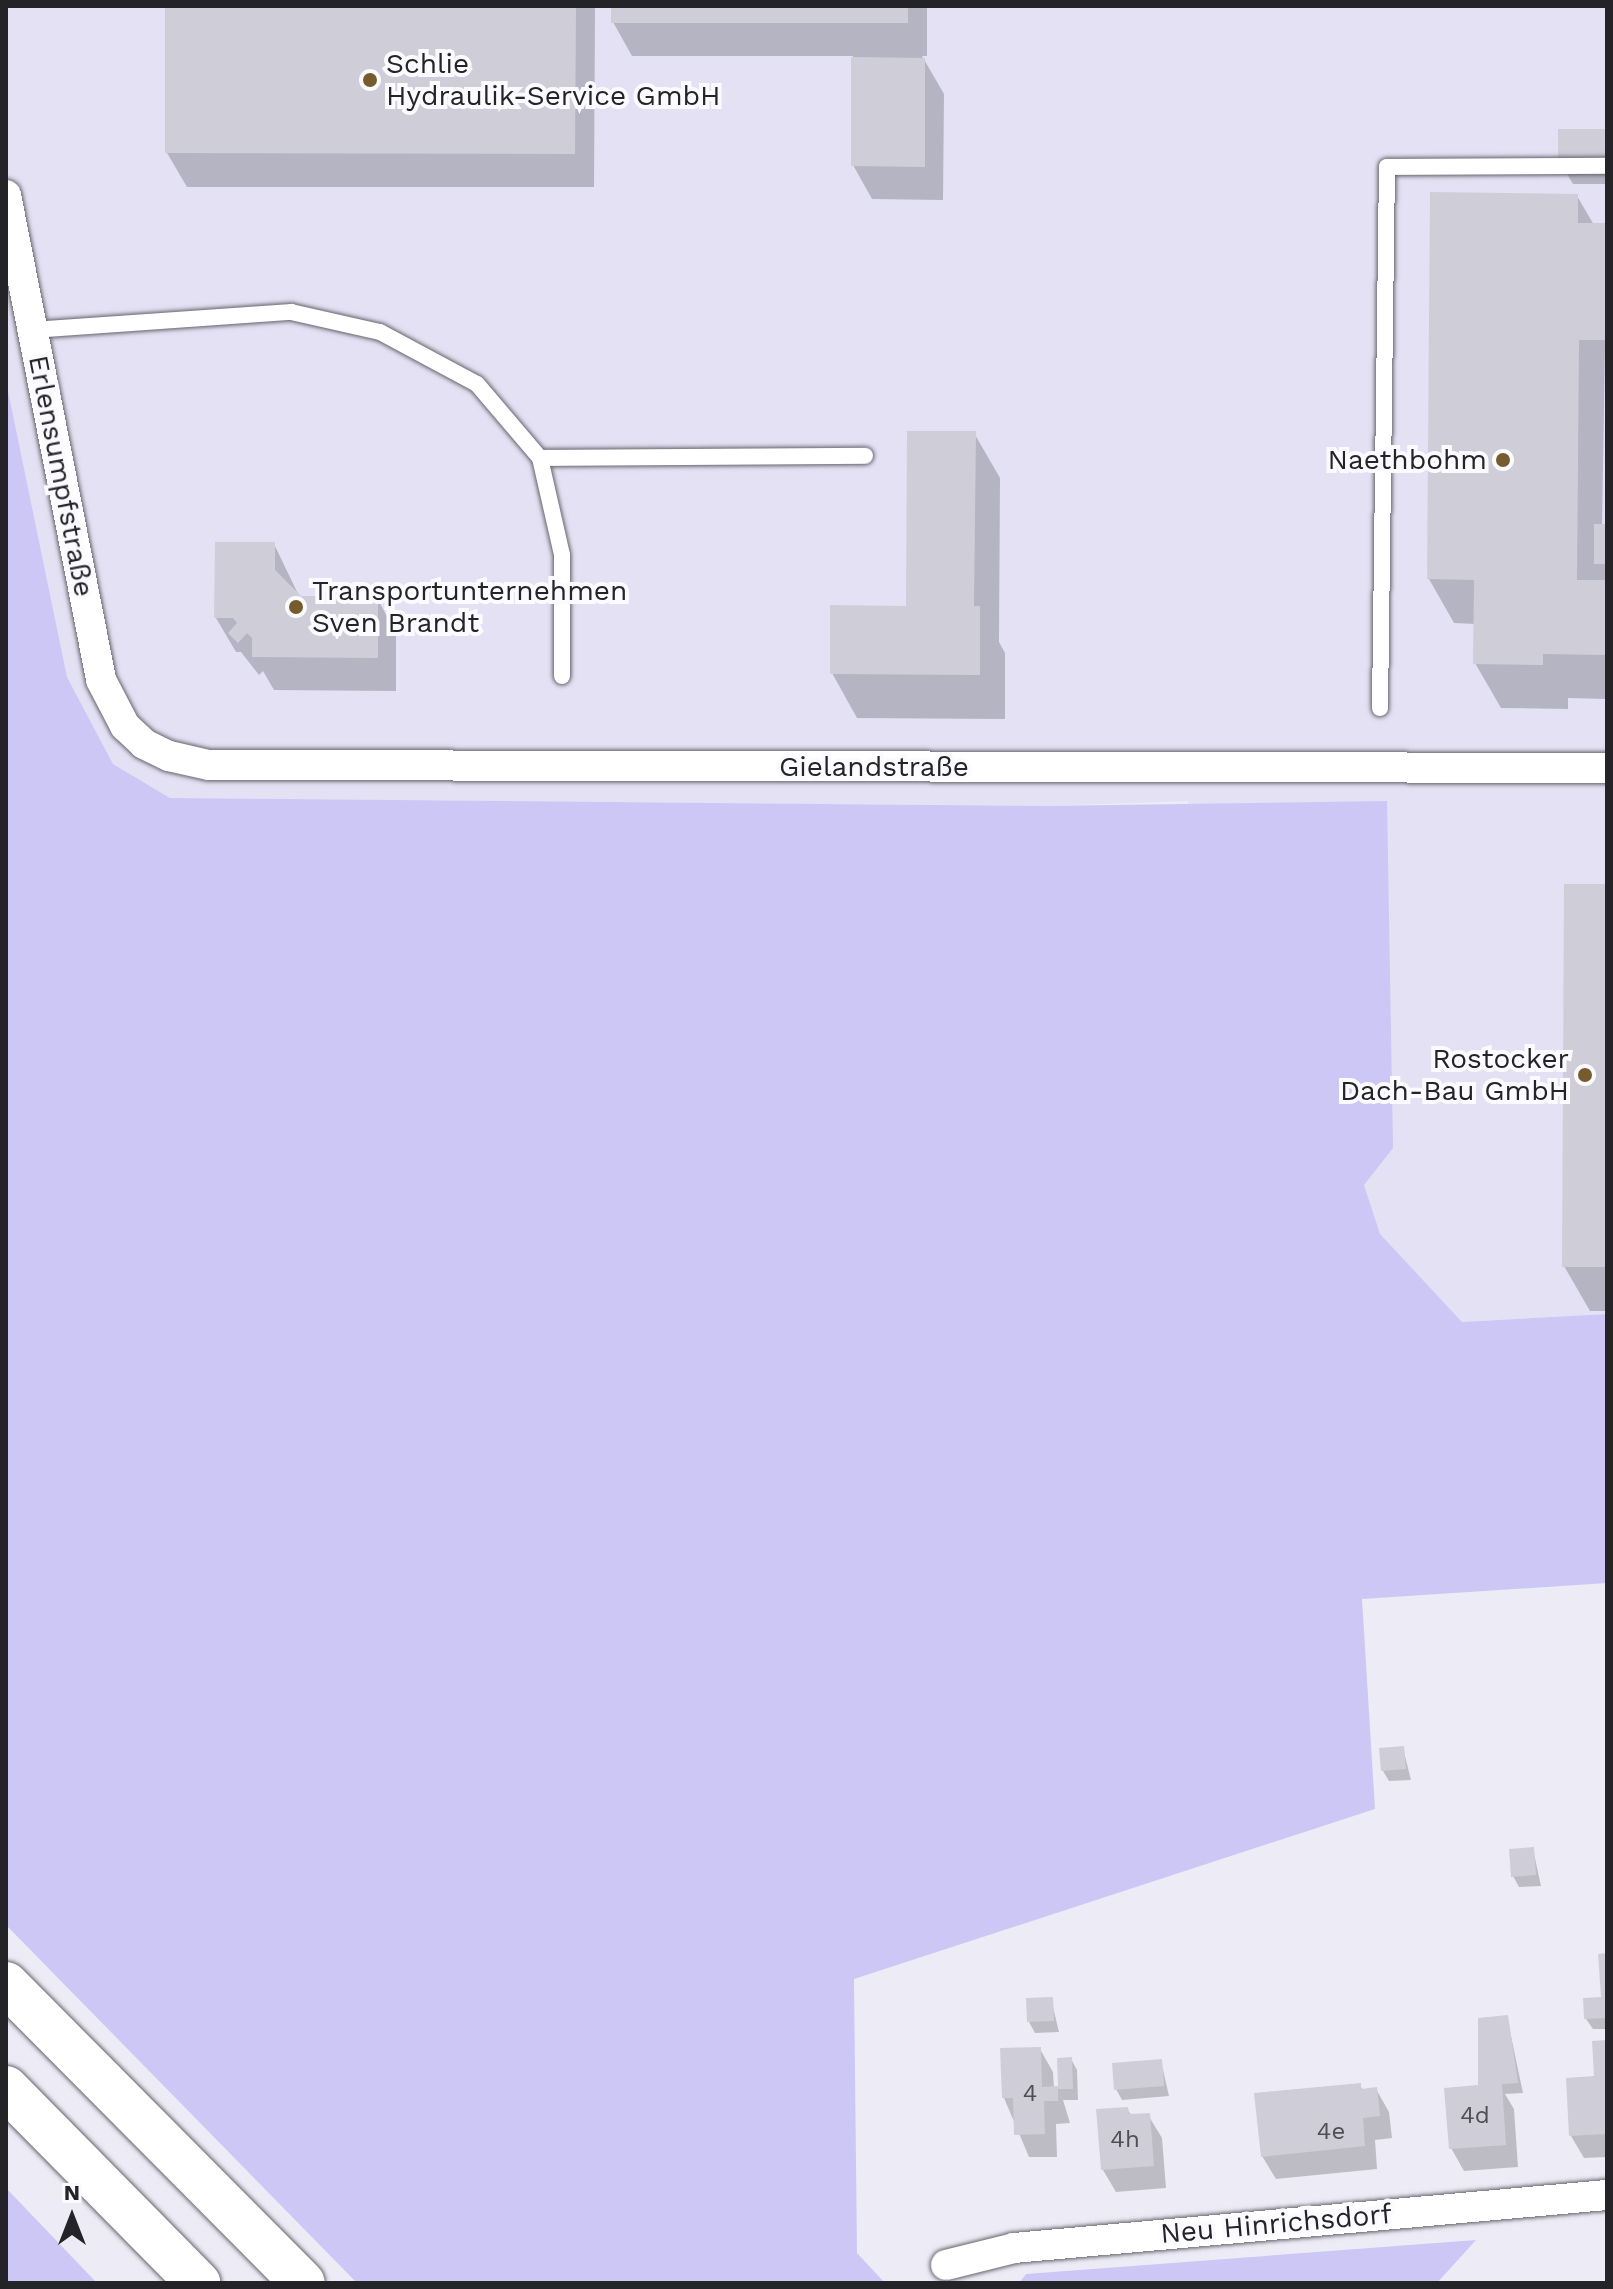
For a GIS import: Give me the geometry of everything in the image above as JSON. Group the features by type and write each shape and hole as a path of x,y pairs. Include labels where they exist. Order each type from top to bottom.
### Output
{"highway":[{"path":"6,1984 303,2283"},
{"path":"6,2088 198,2283"}],"street":[{"name":"Erlensumpfstraße","path":"6,195 101,680 125,726 144,744"},
{"name":"Gielandstraße","path":"144,744 209,765 1607,768"},
{"name":"Neu Hinrichsdorf","path":"946,2265 1014,2248 1607,2195"}],"lane":[{"path":"1380,708 1387,167 1607,166"},
{"path":"32,330 291,312 380,332 477,384 540,458 562,555 562,676"},
{"path":"540,458 865,456"}],"shaded area":[{"path":"6,6 1607,6 1607,1314 1462,1322 1379,1234 1364,1184 1187,801 1043,806 170,798 113,764 67,677 6,381"},
{"path":"6,381 67,677 113,764 170,798 1043,806 1387,801 1393,1148 1364,1185 1380,1234 1462,1322 1607,1314 1607,1583 1362,1599 1375,1809 854,1979 857,2253 885,2283 357,2283 6,1925"},
{"path":"6,2188 97,2283 6,2283"},
{"path":"1476,2240 1437,2283 1019,2283 1026,2274"}],"building":[{"name":"Schlie Hydraulik-Service GmbH","path":"165,6 576,6 575,154 165,153"},
{"name":"Schlie Hydraulik-Service GmbH","path":"611,6 908,6 908,23 611,23"},
{"path":"851,57 925,58 925,167 851,166"},
{"path":"1558,129 1607,129 1607,162 1558,162"},
{"name":"Naethbohm","path":"1430,192 1578,194 1578,223 1607,223 1607,340 1579,340 1577,580 1607,580 1607,655 1543,654 1543,665 1473,664 1474,580 1427,579"},
{"path":"907,431 976,431 974,606 980,606 980,675 830,674 830,605 906,606"},
{"path":"1594,524 1607,524 1607,564 1594,564"},
{"name":"Transportunternehmen Sven Brandt","path":"215,542 275,542 275,570 301,596 378,596 378,658 252,657 252,638 247,633 238,643 228,633 237,623 233,618 214,618"},
{"name":"Rostocker Dach-Bau GmbH","path":"1564,884 1607,884 1607,1267 1562,1267"},
{"path":"1404,1746 1406,1769 1381,1771 1379,1748"},
{"path":"1534,1847 1536,1875 1511,1877 1509,1849"},
{"path":"1607,1953 1607,2018 1584,2019 1583,1998 1601,1997 1598,1954"},
{"path":"1053,1997 1054,2021 1027,2022 1026,1998"},
{"path":"1508,2015 1518,2083 1502,2084 1506,2145 1449,2149 1444,2088 1478,2085 1478,2018"},
{"path":"1607,2040 1607,2134 1569,2136 1566,2078 1594,2076 1592,2041"},
{"path":"1041,2047 1042,2087 1058,2086 1057,2058 1072,2057 1073,2089 1058,2089 1058,2101 1044,2101 1045,2134 1014,2135 1013,2098 1002,2098 1000,2048"},
{"path":"1162,2059 1164,2086 1114,2090 1112,2063"},
{"path":"1361,2083 1361,2089 1377,2087 1380,2116 1363,2118 1365,2146 1261,2157 1254,2093"},
{"path":"1128,2107 1129,2114 1150,2113 1154,2166 1101,2170 1096,2109"}],"place":[{"name":"Schlie Hydraulik-Service GmbH","path":"370,80"},
{"name":"Naethbohm","path":"1503,460"},
{"name":"Transportunternehmen Sven Brandt","path":"296,607"},
{"name":"Rostocker Dach-Bau GmbH","path":"1585,1075"}]}
